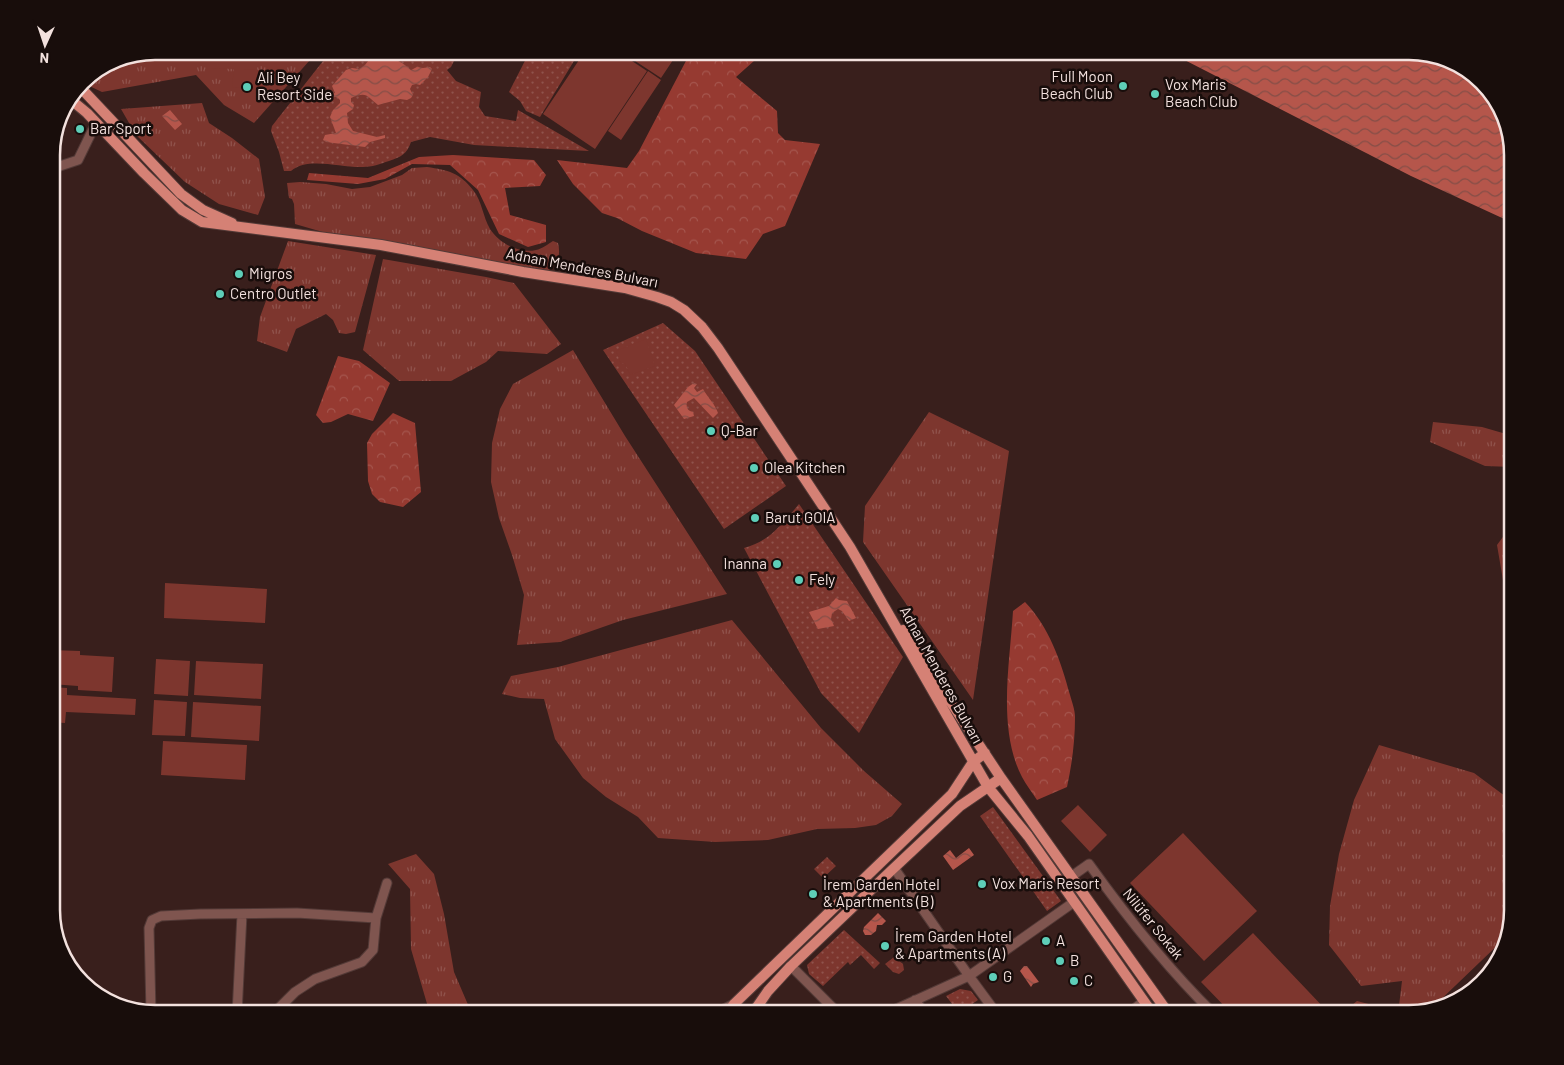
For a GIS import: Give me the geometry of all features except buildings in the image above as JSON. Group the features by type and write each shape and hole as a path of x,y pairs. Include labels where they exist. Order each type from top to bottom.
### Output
{"main road":[{"name":"Adnan Menderes Bulvarı","path":"84,91 181,194 203,210 239,227"},
{"name":"Adnan Menderes Bulvarı","path":"75,104 182,210 202,222 381,245 523,272 624,288 672,302 684,310 718,348 850,547 884,603 958,710 1002,778"},
{"name":"Adnan Menderes Bulvarı","path":"884,603 905,644 988,787"},
{"path":"734,1004 952,794 973,762 985,753"},
{"path":"758,1005 768,991 792,966 960,806 1002,778 1163,1005"},
{"path":"988,787 1028,836 1145,1005"}],"street":[{"path":"60,166 78,160 96,123"},
{"name":"Nilüfer Sokak","path":"1072,876 1089,864 1125,914 1169,968 1205,1005"},
{"path":"894,868 991,1005"},
{"path":"282,1005 294,992 315,979 362,962 373,950 376,918 387,883"},
{"path":"904,1005 969,976 1074,902"},
{"path":"151,1005 149,928 152,920 161,916 177,914 297,913 376,918"},
{"path":"237,1005 242,914"},
{"path":"792,966 830,1005"},
{"path":"914,1000 918,1005"}],"green space":[{"name":"Ali Bey Resort Side","path":"148,60 310,60 254,123 224,105 196,75 102,92 89,86 107,73 124,65"},
{"path":"210,60 244,60 244,69 269,71 268,89 232,87 234,69 210,68"},
{"path":"453,60 451,67 447,70 456,81 481,92 479,107 485,116 516,121 518,110 589,151 474,145 430,137 411,142 408,149 400,156 373,166 354,167 315,163 306,164 291,171 284,171 271,131 272,126 323,61"},
{"path":"525,60 575,60 540,117 526,111 520,101 509,92"},
{"path":"579,60 630,60 647,71 595,149 543,114"},
{"path":"634,60 673,60 661,78"},
{"path":"686,60 755,60 736,77 777,111 778,133 785,140 820,144 785,226 763,234 746,259 696,253 602,213 573,184 557,160 627,168 639,151"},
{"path":"648,71 661,80 621,140 608,131"},
{"path":"202,103 209,123 259,159 265,197 258,215 219,204 185,182 136,135 121,109"},
{"path":"453,155 534,160 546,175 540,186 505,188 510,215 546,225 546,242 528,247 499,234 478,190 450,165 412,164 385,179 358,184 307,180 309,173 368,178 419,157"},
{"path":"427,167 453,173 468,184 478,199 490,229 504,243 516,249 530,251 540,249 553,241 558,243 559,256 556,263 546,272 333,235 295,224 294,204 292,199 289,198 287,183 326,184 352,189 370,187 402,175 412,168"},
{"path":"288,241 376,255 355,332 339,333 333,320 326,314 296,329 287,352 257,341 260,317"},
{"path":"383,259 514,283 561,344 547,354 498,351 486,362 451,381 399,381 363,350"},
{"path":"663,323 695,351 786,486 724,529 603,350"},
{"path":"646,339 655,366 630,375 625,363 621,364 616,351"},
{"path":"573,350 625,436 727,594 623,620 560,642 517,645 524,595 499,518 491,482 492,443 500,409 513,384"},
{"path":"338,356 359,361 390,383 373,421 348,414 331,422 323,423 316,415"},
{"path":"929,412 1009,451 973,700 863,542 865,506"},
{"path":"393,413 415,423 421,492 403,507 380,502 372,494 368,481 367,443 372,434"},
{"path":"1433,422 1482,427 1504,433 1504,467 1485,466 1430,442"},
{"path":"799,504 903,657 859,733 821,693 744,548 768,536 781,525"},
{"path":"1504,535 1504,586 1497,545"},
{"path":"165,583 267,589 265,623 164,618"},
{"path":"1025,602 1041,622 1053,645 1063,670 1075,714 1073,752 1067,787 1037,800 1024,780 1014,758 1007,717 1013,611"},
{"path":"732,620 821,728 864,771 902,804 892,816 876,825 855,828 817,829 768,840 715,842 658,838 638,817 606,797 583,778 555,739 544,699 520,698 502,694 511,676 558,667"},
{"path":"60,650 80,651 80,655 114,657 112,692 78,690 78,686 60,685"},
{"path":"156,659 190,661 188,696 154,694"},
{"path":"196,661 263,664 261,699 194,695"},
{"path":"60,688 67,688 67,695 136,699 135,715 66,712 65,723 60,723"},
{"path":"154,700 187,702 185,736 152,735"},
{"path":"193,702 261,706 259,741 191,737"},
{"path":"163,741 247,745 245,780 161,775"},
{"path":"1379,745 1474,773 1504,795 1504,910 1499,941 1497,946 1440,1000 1422,1004 1399,1005 1402,981 1361,986 1329,945 1330,906 1339,854 1354,800"},
{"path":"1078,805 1107,835 1090,852 1061,821"},
{"path":"993,807 1061,901 1047,911 980,816"},
{"path":"1183,833 1257,911 1204,961 1130,883"},
{"path":"416,854 434,874 444,914 454,972 468,1005 427,1005 411,949 410,889 388,864"},
{"path":"827,857 836,866 823,878 814,869"},
{"path":"844,930 880,963 874,969 861,955 850,965 848,962 823,986 809,974 807,965"},
{"path":"1253,933 1321,1005 1223,1005 1201,982"},
{"path":"894,957 903,964 904,970 899,974 893,972 885,964"},
{"path":"960,989 971,991 978,1000 971,1005 953,1005 946,996"},
{"path":"1357,1001 1372,1005 1352,1005"}],"water":[{"path":"369,60 396,60 411,70 417,67 430,67 432,69 428,77 420,85 412,85 410,89 413,95 407,100 400,99 378,105 366,95 351,98 351,102 354,105 353,109 347,113 348,123 353,131 377,137 385,135 385,138 370,142 365,147 326,142 323,140 325,135 336,133 330,117 333,110 340,103 337,97 332,97 331,94 335,93 332,86 346,70 352,68 359,69"},
{"path":"1185,60 1416,60 1440,65 1451,70 1472,83 1481,92 1497,118 1501,130 1504,154 1504,219 1411,176"},
{"path":"170,110 182,124 175,130 162,116"},
{"path":"694,383 697,384 694,388 697,392 703,389 715,407 718,413 713,418 694,398 687,402 687,406 694,416 684,419 674,405 688,387"},
{"path":"836,598 847,601 856,618 849,621 842,611 838,609 832,613 831,619 834,626 818,629 809,612 829,606"},
{"path":"969,848 974,855 953,870 943,856 950,850 956,858"},
{"path":"878,913 886,921 882,925 877,925 876,931 871,935 865,935 864,927"},
{"path":"1024,966 1027,966 1039,982 1031,987 1020,971"}],"place":[{"name":"Full Moon Beach Club","path":"1123,86"},
{"name":"Ali Bey Resort Side","path":"247,87"},
{"name":"Vox Maris Beach Club","path":"1155,94"},
{"name":"Bar Sport","path":"80,129"},
{"name":"Migros","path":"239,274"},
{"name":"Centro Outlet","path":"220,294"},
{"name":"Q-Bar","path":"711,431"},
{"name":"Olea Kitchen","path":"754,468"},
{"name":"Barut GOIA","path":"755,518"},
{"name":"Inanna","path":"777,564"},
{"name":"Fely","path":"799,580"},
{"name":"Vox Maris Resort","path":"982,884"},
{"name":"İrem Garden Hotel & Apartments (B)","path":"813,894"},
{"name":"A","path":"1046,941"},
{"name":"İrem Garden Hotel & Apartments (A)","path":"885,946"},
{"name":"B","path":"1060,961"},
{"name":"G","path":"993,977"},
{"name":"C","path":"1074,981"}]}
